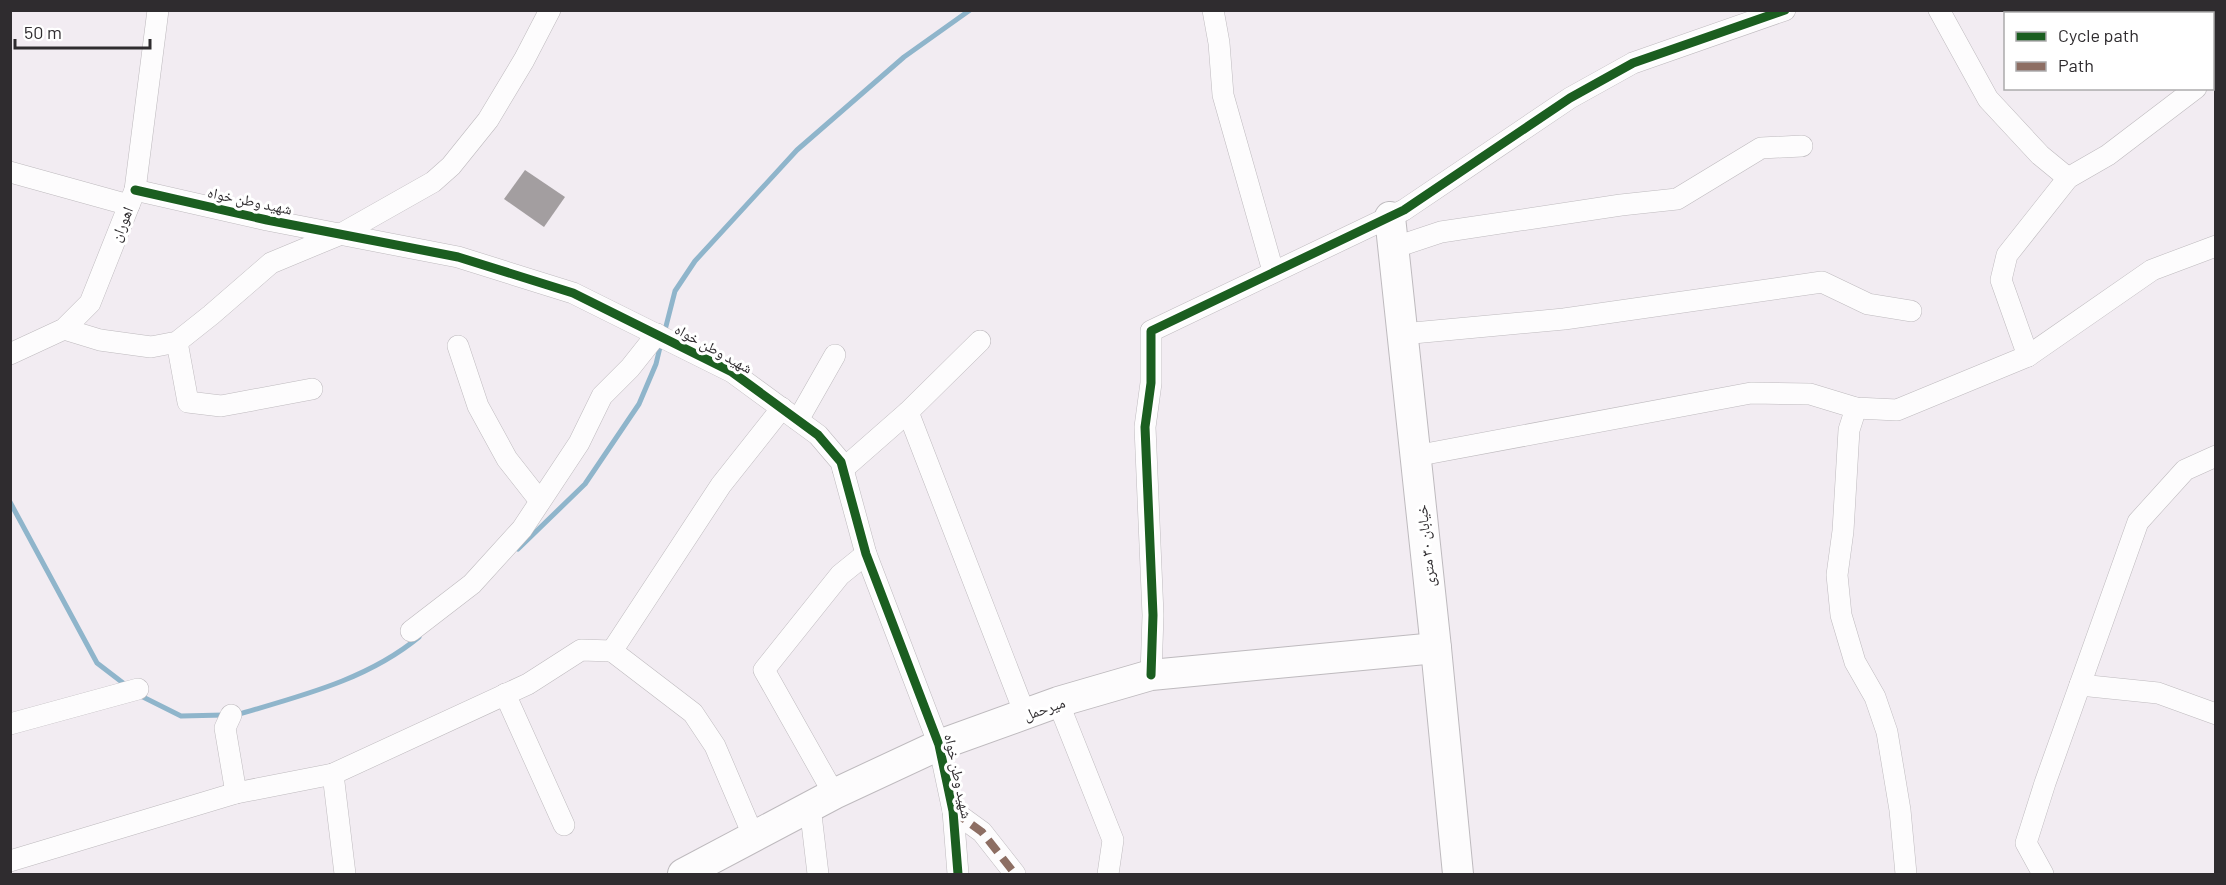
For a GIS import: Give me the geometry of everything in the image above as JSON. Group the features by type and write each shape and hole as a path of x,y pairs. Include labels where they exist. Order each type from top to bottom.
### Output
{"street":[{"name":"اهوران","path":"10,354 64,329 90,303 132,198 158,10"},
{"path":"64,329 100,340 151,347 177,342 271,262 341,234 433,182 451,166 488,120 524,60 550,10"},
{"path":"1213,10 1219,43 1223,95 1273,272"},
{"path":"1151,675 1153,615 1145,426 1151,383 1151,331 1404,210 1570,98 1634,63 1785,10"},
{"path":"1939,10 1988,99 2040,155 2068,178"},
{"path":"2028,356 2001,280 2007,255 2068,178 2108,155 2186,92"},
{"path":"1393,248 1442,232 1621,205 1677,199 1761,148 1802,146"},
{"name":"شهید وطن خواه","path":"10,172 132,198 458,257 563,290 657,334 732,372 790,414 818,435 841,462 866,554 939,745 953,811 958,874"},
{"name":"خیابان ۳۰ متری","path":"1390,217 1458,874"},
{"path":"1415,456 1751,393 1810,394 1856,408 1897,410 2028,356 2152,270 2216,246"},
{"path":"1402,334 1564,319 1822,282 1868,304 1911,311"},
{"path":"411,630 471,584 522,529 579,443 602,396 630,368 657,334"},
{"path":"843,469 908,412 980,341"},
{"path":"177,342 188,402 221,406 312,389"},
{"path":"458,346 478,406 507,459 540,501"},
{"path":"612,651 721,485 790,414 835,355"},
{"path":"1856,408 1849,430 1843,531 1837,575 1841,615 1855,662 1875,698 1887,732 1900,810 1906,874"},
{"path":"908,412 1025,714"},
{"path":"2043,874 2026,843 2045,783 2138,522 2186,470 2216,456"},
{"path":"818,874 822,800 764,670 840,575 866,554"},
{"name":"میرحمل","path":"683,874 822,800 939,745 1058,702 1151,675 1436,648"},
{"path":"17,865 236,793 333,774 528,684 581,650 612,651 693,713 715,746 753,836"},
{"path":"2080,685 2158,693 2216,714"},
{"path":"10,724 138,689"},
{"path":"505,694 564,825"},
{"path":"1058,702 1113,840 1108,874"},
{"path":"231,715 225,728 236,793"},
{"path":"333,774 345,874"},
{"path":"953,811 982,832 1016,874"}],"building":[{"path":"525,170 565,197 544,227 504,199"}],"waterway":[{"path":"664,334 675,291 695,261 797,150 904,57 970,10"},
{"path":"518,549 585,484 639,404 656,364 661,343"},
{"path":"10,502 97,663 127,686"},
{"path":"236,715 355,676 399,652 419,637"},
{"path":"139,695 181,716 224,715"}],"marked path":[{"path":"953,811 982,832 1015,874"}],"cycle path":[{"path":"1151,675 1153,615 1145,427 1151,383 1151,331 1404,210 1570,98 1633,63 1785,10"},
{"path":"135,190 267,220 458,257 573,293 732,372 818,435 841,462 866,554 939,745 953,811 958,874"}]}
